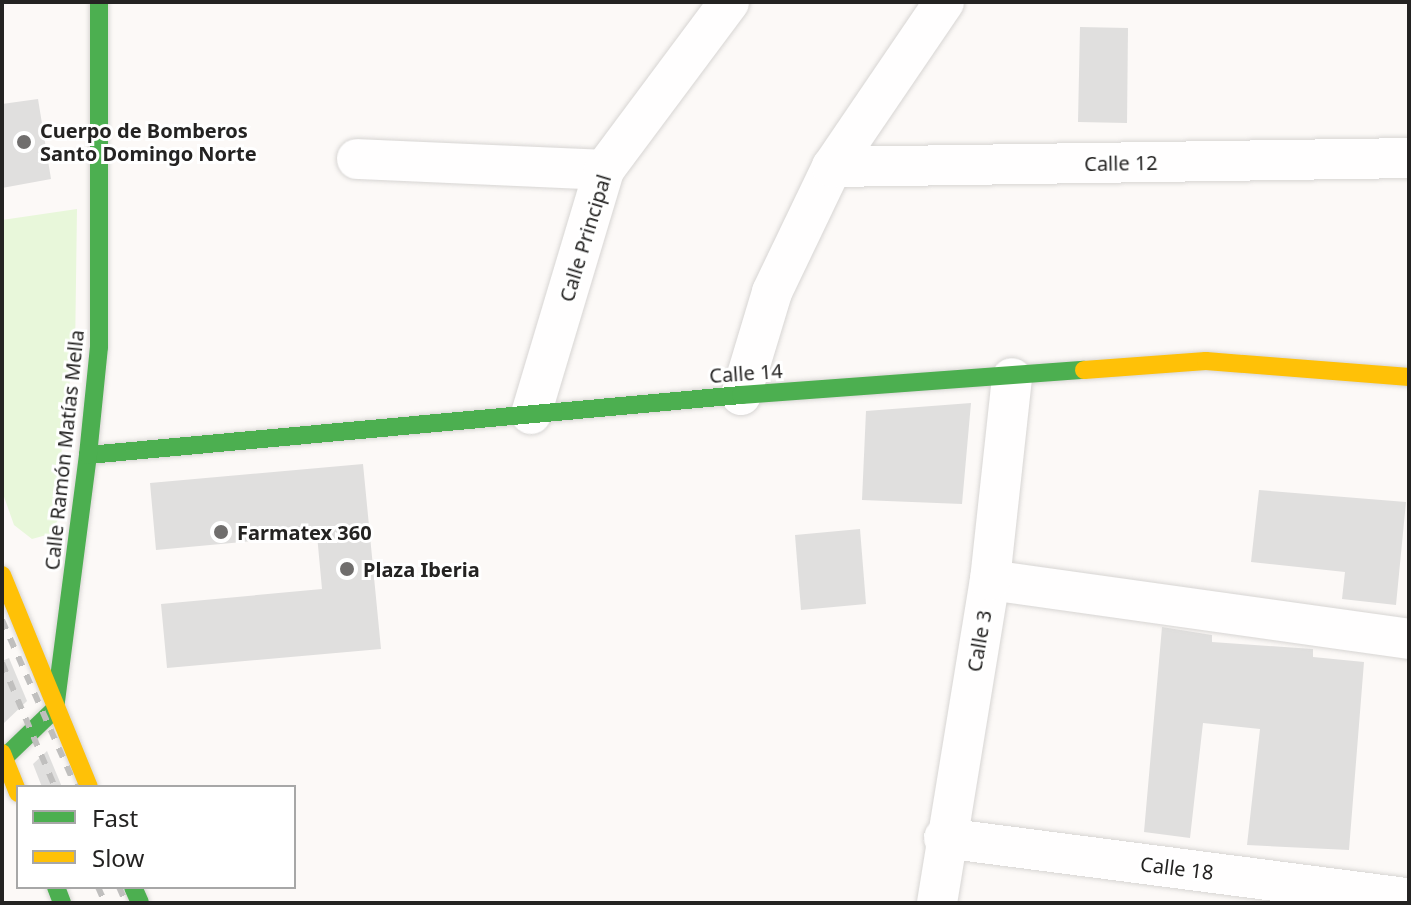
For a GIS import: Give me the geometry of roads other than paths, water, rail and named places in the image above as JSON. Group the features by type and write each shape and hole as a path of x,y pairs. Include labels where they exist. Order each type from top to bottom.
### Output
{"street":[{"name":"Calle Ramón Matías Mella","path":"55,709 99,347 99,2"},
{"name":"Calle Principal","path":"531,414 604,170 729,2"},
{"path":"741,395 772,292 832,167 944,2"},
{"name":"Calle 12","path":"832,167 1409,158"},
{"path":"357,159 604,170"},
{"name":"Calle 14","path":"88,455 741,395 1012,378 1206,361 1409,377"},
{"name":"Calle 3","path":"937,903 944,838 990,580 1012,378"},
{"path":"2,575 88,785"},
{"path":"990,580 1409,639"},
{"path":"16,788 3,755 55,709"},
{"name":"Calle 18","path":"944,838 1409,898"}],"railway":[{"path":"2,620 75,785"},
{"path":"2,663 54,785"},
{"path":"99,889 105,903"},
{"path":"120,889 126,903"}],"place":[{"name":"Cuerpo de Bomberos Santo Domingo Norte","path":"24,142"},
{"name":"Farmatex 360","path":"221,532"},
{"name":"Plaza Iberia","path":"347,569"}]}
